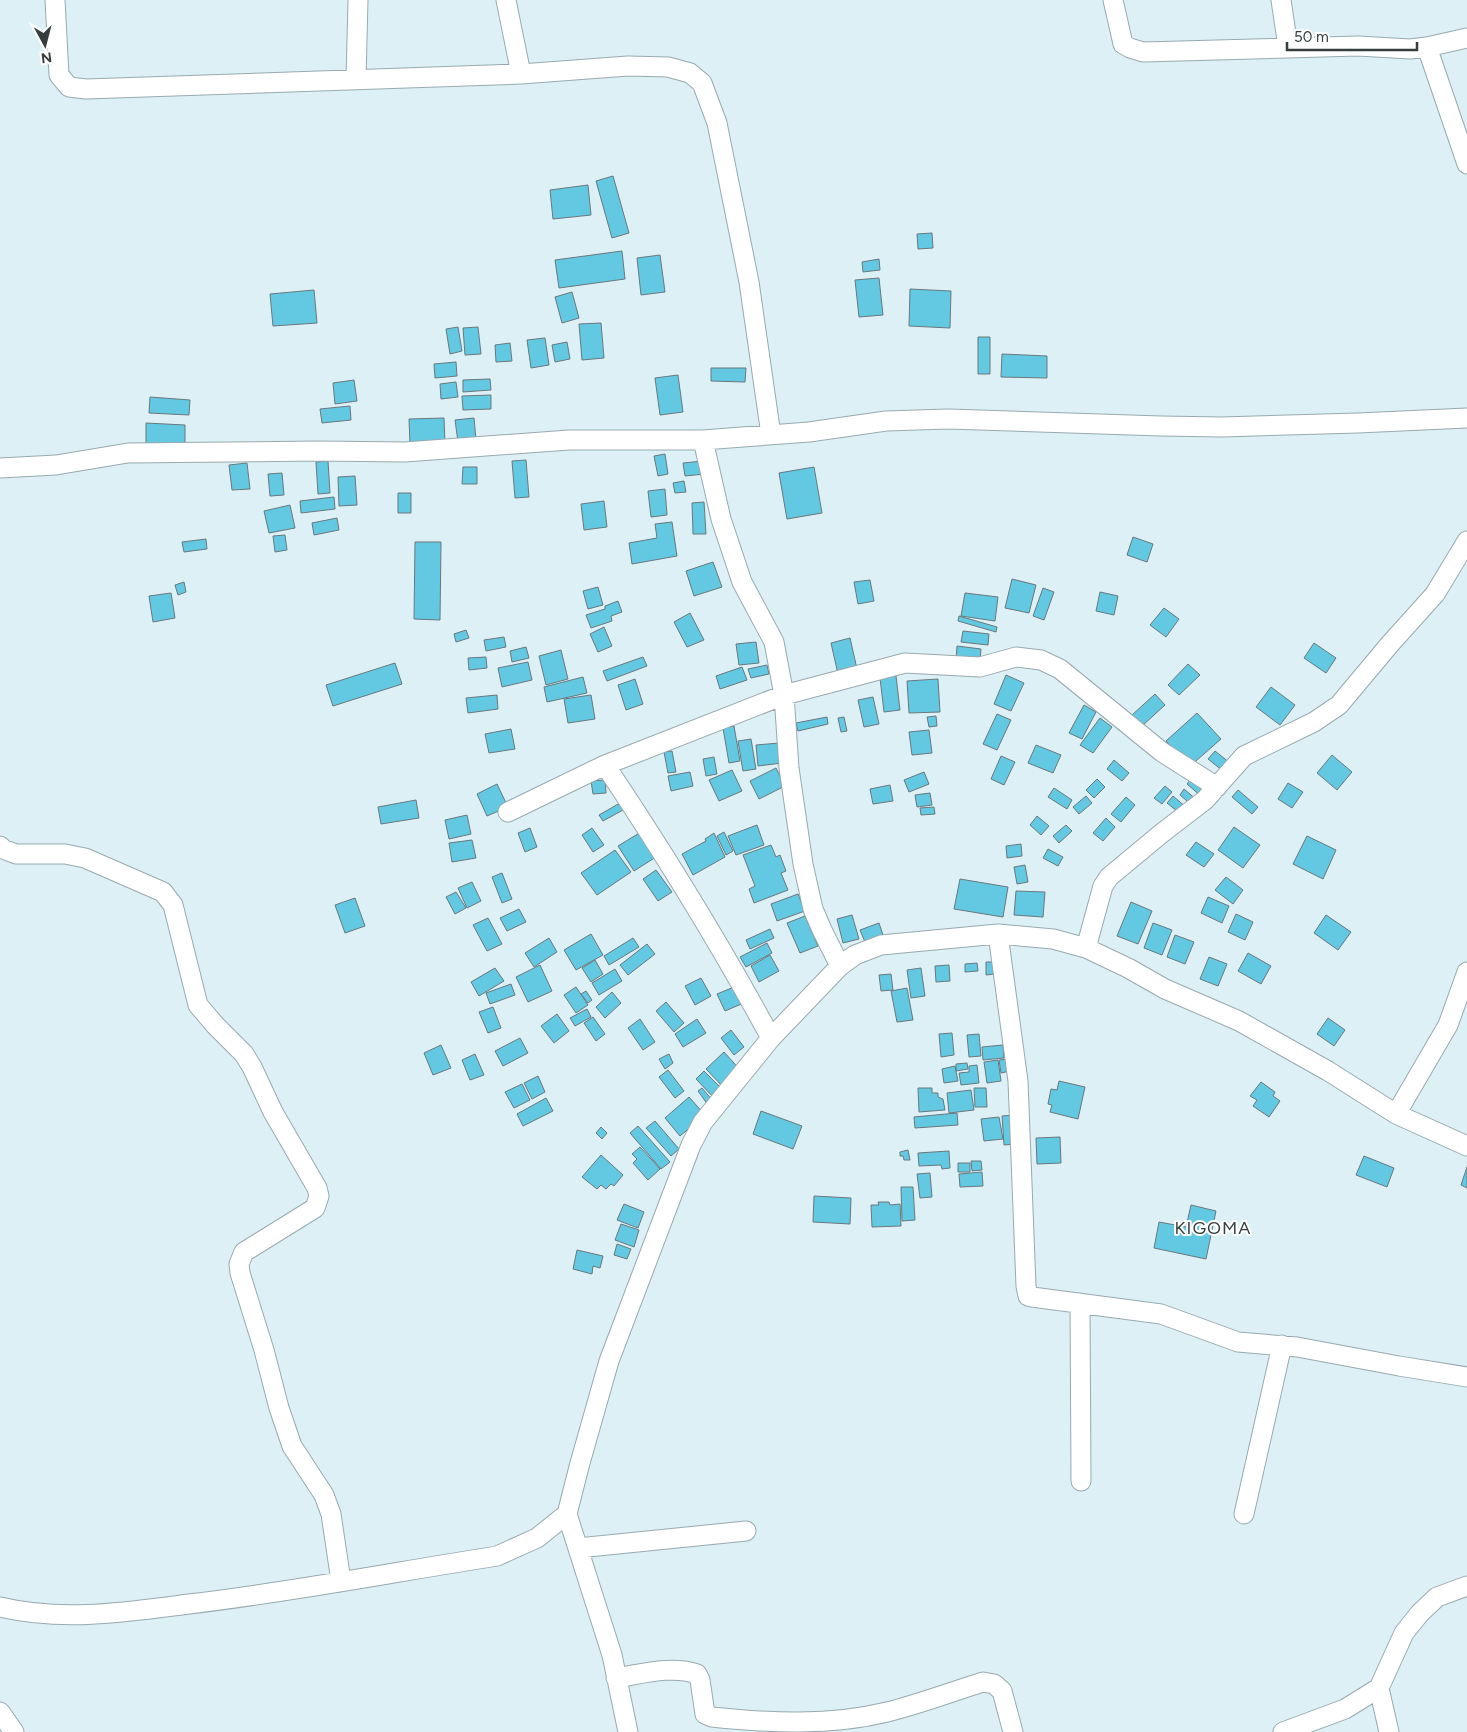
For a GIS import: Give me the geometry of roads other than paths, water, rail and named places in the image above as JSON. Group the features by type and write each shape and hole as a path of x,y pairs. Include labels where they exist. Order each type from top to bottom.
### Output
{"street":[{"path":"55,0 59,75 69,87 86,89 521,74 628,66 668,67 690,73 702,83 717,123 749,282 770,435"},
{"path":"356,80 358,0"},
{"path":"506,0 521,74"},
{"path":"1113,0 1123,44 1143,52 1358,46 1410,49 1467,38"},
{"path":"1281,0 1288,47"},
{"path":"1427,47 1467,164"},
{"path":"0,468 56,465 128,453 405,452 569,440 703,440 809,432 886,421 948,419 1161,426 1222,426 1467,418"},
{"path":"703,440 721,519 742,582 774,642 784,695 789,768 803,864 813,909 840,966"},
{"path":"1086,948 1103,886 1109,877 1205,800 1244,756 1314,722 1339,704 1435,594 1467,541"},
{"path":"508,812 605,765 784,695 905,663 980,667 1016,657 1041,660 1060,669 1162,752 1217,787"},
{"path":"605,765 646,827 733,968 771,1038"},
{"path":"0,846 16,854 65,854 85,858 163,892 173,905 198,1005 248,1060 273,1112 317,1188 318,1196 315,1208 244,1252 239,1264 240,1273 292,1446 324,1495 331,1514 340,1581"},
{"path":"998,934 1018,1081 1026,1292 1032,1297 1161,1314 1238,1342 1296,1347 1467,1377"},
{"path":"628,1732 612,1655 567,1514 609,1360 691,1145 703,1122 771,1038 840,966 855,955 881,945 998,934 1053,939 1086,948 1128,968 1165,989 1239,1021 1328,1071 1396,1114 1467,1146"},
{"path":"1396,1114 1448,1025 1467,972"},
{"path":"1080,1303 1081,1481"},
{"path":"1244,1514 1282,1346"},
{"path":"0,1607 31,1613 59,1615 106,1614 225,1600 497,1556 537,1538 567,1514"},
{"path":"578,1548 746,1531"},
{"path":"1283,1732 1345,1709 1379,1688 1404,1633 1420,1613 1437,1597 1467,1586"},
{"path":"616,1678 668,1670 687,1670 697,1674 700,1680 706,1714 712,1717 756,1722 832,1721 887,1712 983,1682 994,1684 1002,1691 1013,1732"},
{"path":"1379,1688 1389,1732"},
{"path":"0,1712 14,1732"}],"district":[{"name":"KIGOMA","path":"1213,1228"}]}
